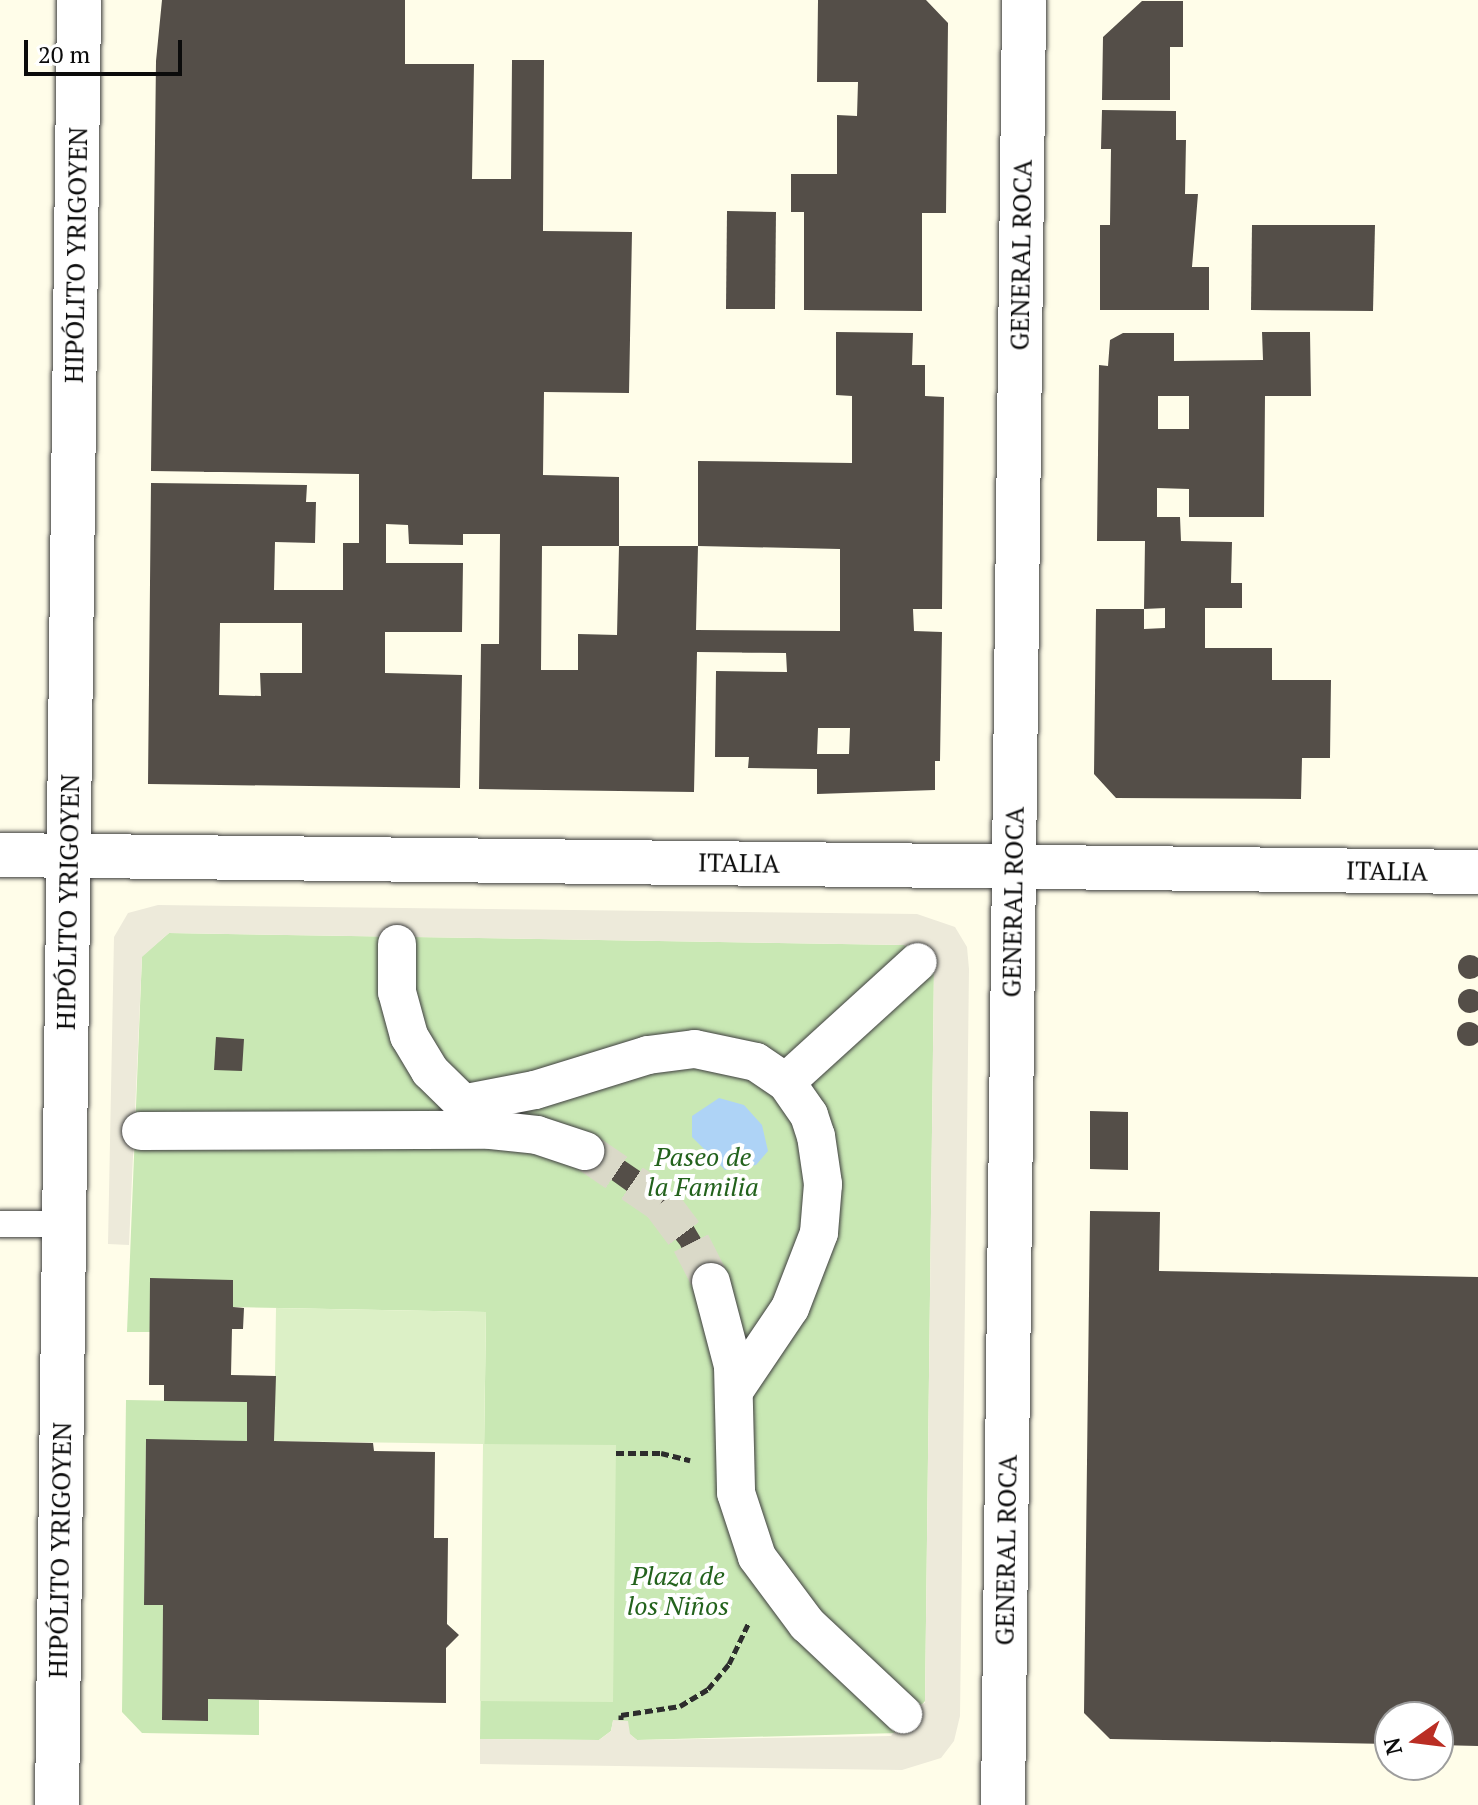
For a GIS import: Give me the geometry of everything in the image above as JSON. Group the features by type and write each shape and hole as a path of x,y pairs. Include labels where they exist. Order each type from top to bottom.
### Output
{"street":[{"name":"HIPÓLITO YRIGOYEN","path":"57,1805 79,0"},
{"name":"GENERAL ROCA","path":"1003,1805 1024,0"},
{"name":"ITALIA","path":"0,855 1478,872"},
{"path":"397,944 397,992 409,1036 430,1071 491,1130"},
{"path":"786,1082 918,962"},
{"path":"462,1104 535,1090 648,1055 695,1049 747,1058 786,1082 809,1115 816,1136 823,1184 819,1233 790,1308 734,1391"},
{"path":"141,1131 491,1130 537,1135 585,1151"},
{"path":"711,1282 729,1340 734,1391 736,1493 749,1537 769,1577 807,1624 903,1714"}],"lane":[{"path":"0,1224 64,1224"}],"path":[{"path":"616,1453 682,1457 736,1493"},
{"path":"621,1720 621,1715 680,1706 714,1684 737,1650 769,1577"}],"green space":[{"name":"Paseo de la Familia","path":"169,933 905,945 934,968 925,1701 898,1733 637,1740 613,1721 611,1731 599,1740 480,1739 486,1312 233,1307 233,1280 150,1332 127,1332 142,956"},
{"path":"276,1308 486,1312 484,1444 616,1445 613,1702 480,1701 483,1444 274,1441"},
{"path":"126,1400 247,1402 247,1441 146,1440 144,1604 163,1605 162,1720 208,1721 208,1699 259,1700 259,1735 142,1733 122,1712"}],"shaded area":[{"path":"158,905 917,914 955,927 967,947 969,969 960,1716 954,1741 941,1758 902,1770 480,1764 480,1739 599,1740 611,1731 613,1720 628,1721 630,1734 637,1740 891,1736 916,1706 925,1703 934,968 904,945 169,933 142,957 129,1245 108,1244 114,937 128,913"}],"water":[{"path":"719,1098 744,1105 762,1125 768,1151 756,1165 725,1170 692,1137 692,1116"}],"building":[{"path":"162,0 405,0 405,64 474,64 472,179 511,179 512,60 544,60 543,231 632,232 629,393 544,392 543,475 619,477 619,546 698,546 698,461 852,463 852,396 836,395 836,332 913,333 912,365 925,365 925,396 944,397 942,609 913,609 914,631 942,632 940,761 935,761 935,790 817,794 817,769 748,768 749,757 715,757 716,671 787,672 786,653 697,652 694,792 479,789 481,644 499,644 500,534 463,534 463,545 409,544 408,525 386,524 386,563 463,563 462,632 385,632 385,673 462,675 460,788 148,784 151,483 307,485 306,502 316,502 315,543 275,542 274,590 343,590 343,543 359,543 359,474 151,471 156,61","holes":["542,546 619,546 617,635 578,634 578,670 541,670","698,546 840,549 840,631 696,630","220,623 302,623 302,673 260,673 261,696 219,695","818,728 850,728 849,754 817,754"]},
{"path":"818,0 926,0 948,23 946,213 922,213 922,311 804,310 804,212 791,212 791,174 837,174 837,115 857,116 858,82 817,82"},
{"path":"1142,1 1183,1 1183,47 1170,47 1170,100 1102,100 1103,37"},
{"path":"1102,110 1176,111 1176,140 1186,140 1185,194 1198,194 1192,267 1209,267 1209,310 1100,310 1100,225 1110,225 1111,149 1101,149"},
{"path":"727,211 776,212 775,309 726,309"},
{"path":"1252,225 1375,225 1373,311 1251,310"},
{"path":"1262,332 1310,332 1311,396 1265,396 1264,517 1189,517 1189,489 1157,488 1157,517 1180,517 1181,541 1232,542 1231,583 1242,583 1242,608 1205,608 1205,648 1272,648 1272,680 1331,680 1330,758 1302,758 1301,799 1116,798 1094,774 1096,609 1144,609 1145,541 1097,541 1099,365 1108,366 1110,340 1123,333 1174,333 1174,361 1263,360","holes":["1158,396 1189,396 1189,429 1158,429","1165,608 1165,628 1144,629 1144,609"]},
{"path":"1470,955 1478,959 1482,967 1478,975 1470,979 1462,975 1458,967 1462,959"},
{"path":"1470,989 1481,996 1482,1001 1475,1012 1470,1013 1459,1006 1458,1001 1465,990"},
{"path":"1469,1022 1480,1029 1481,1034 1474,1045 1469,1046 1458,1039 1457,1034 1464,1023"},
{"path":"216,1037 244,1039 242,1071 214,1070"},
{"path":"1090,1111 1128,1112 1128,1170 1090,1169"},
{"path":"600,1144 659,1184 690,1220 716,1264 701,1286 680,1245 652,1209 592,1166"},
{"path":"1090,1211 1160,1212 1159,1271 1478,1277 1478,1746 1454,1745 1454,1701 1374,1701 1374,1744 1110,1739 1084,1713"},
{"path":"150,1278 233,1280 233,1307 244,1308 243,1329 232,1329 231,1375 276,1376 274,1441 373,1443 374,1451 435,1452 434,1538 448,1538 447,1624 459,1635 446,1648 446,1703 208,1699 208,1721 162,1720 163,1605 144,1605 146,1439 247,1441 247,1402 164,1401 164,1385 149,1385"}],"tunnel":[{"path":"585,1151 661,1203 691,1243 711,1282"}],"park label":[{"name":"Plaza de los Niños","path":"678,1591"}]}
